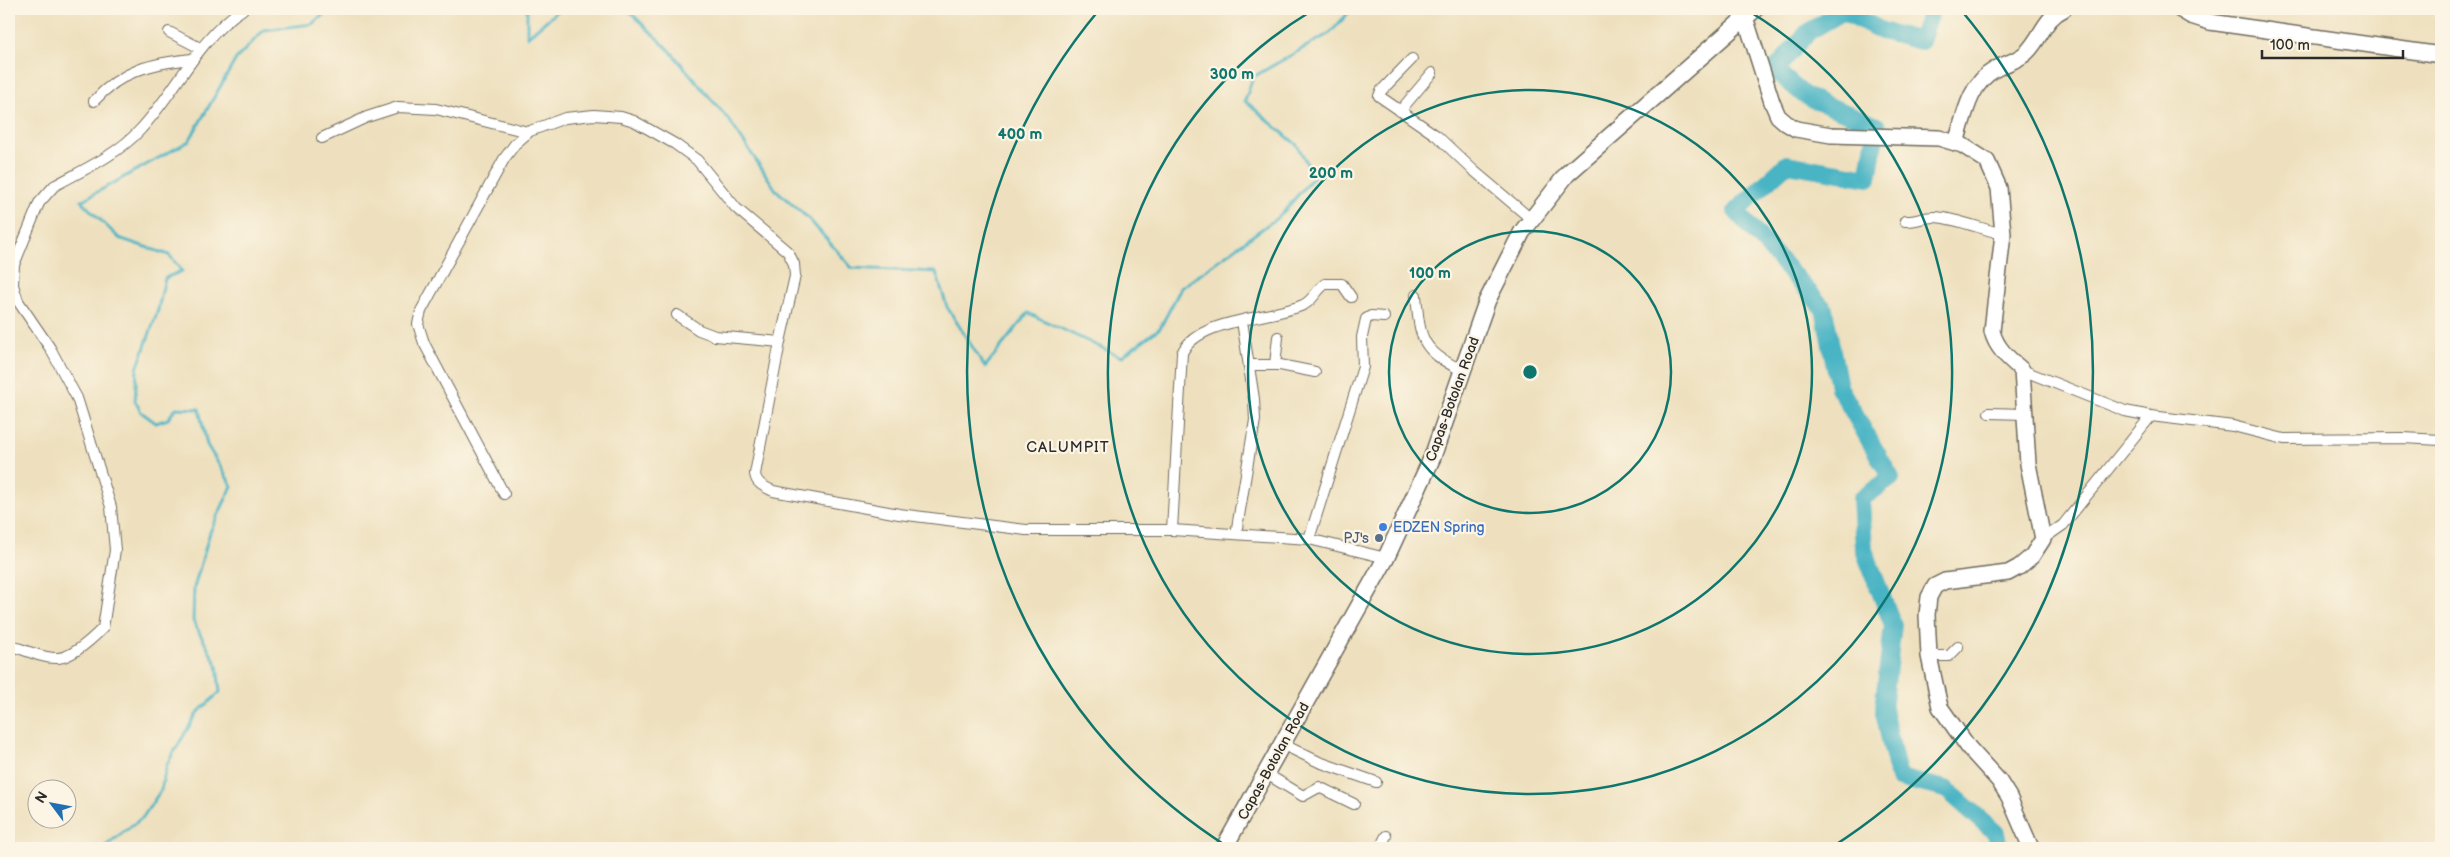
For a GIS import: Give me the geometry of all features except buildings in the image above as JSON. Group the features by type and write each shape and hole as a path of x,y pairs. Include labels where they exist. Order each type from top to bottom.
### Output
{"main road":[{"name":"Capas-Botolan Road","path":"1224,848 1386,558 1432,458 1487,301 1504,265 1531,219 1567,174 1750,13"}],"street":[{"path":"9,645 58,658 95,637 103,628 115,550 111,508 77,398 50,348 18,301 13,285 14,265 39,203 45,194 54,186 124,145 134,136 173,91 200,48 231,17 244,9"},
{"path":"1956,143 1971,95 1981,80 1993,70 2027,52 2049,19 2064,9"},
{"path":"2179,9 2191,16 2215,23 2441,55"},
{"path":"1750,13 1772,102 1778,116 1786,123 1808,132 1897,138 1939,138 1974,151 1988,161 1999,188 2003,234 1992,332 1994,341 2000,349 2022,370 2125,411 2233,426 2284,439 2403,438 2441,440"},
{"path":"169,32 200,48"},
{"path":"1412,58 1379,96 1437,136 1473,170 1531,219"},
{"path":"94,101 111,83 125,75 159,64 192,59"},
{"path":"1400,110 1432,73"},
{"path":"322,138 367,117 398,107 436,109 528,132"},
{"path":"504,494 424,343 418,324 421,311 504,159 515,144 528,132 565,118 594,115 621,117 646,127 697,160 736,208 788,252 794,264 795,276 780,342 755,474 756,479 766,488 773,491 899,514 1026,530 1172,530 1308,539 1386,558"},
{"path":"1905,220 1914,222 1923,217 1936,217 2003,234"},
{"path":"1172,530 1182,353 1189,344 1206,332 1302,306 1326,284 1342,284 1351,297"},
{"path":"1416,295 1418,324 1421,336 1440,360 1463,371"},
{"path":"677,315 699,330 714,336 780,342"},
{"path":"1308,539 1363,367 1362,337 1366,319 1371,316 1384,317"},
{"path":"1236,534 1255,420 1254,399 1242,321"},
{"path":"1275,365 1278,337"},
{"path":"1249,365 1275,365 1315,372"},
{"path":"2022,370 2028,464 2043,539"},
{"path":"1989,413 2025,414"},
{"path":"2031,848 2009,797 1999,780 1969,748 1940,707 1929,656 1927,615 1929,597 1935,586 1946,581 2008,573 2032,556 2043,539 2063,525 2151,416"},
{"path":"1929,656 1949,656 1958,647"},
{"path":"1282,744 1319,762 1376,782"},
{"path":"1265,773 1303,796 1319,787 1354,804"},
{"path":"1380,848 1386,836"}],"waterway":[{"path":"103,848 143,817 161,790 167,764 197,713 220,692 217,665 193,621 194,588 210,532 232,486 207,445 199,409 176,408 168,419 156,423 141,412 135,401 137,369 158,310 165,278 182,271 169,255 119,238 81,201 189,141 236,59 264,30 312,24 330,9"},
{"path":"527,9 527,37 560,9"},
{"path":"627,9 671,52 729,120 776,190 808,218 852,268 936,272 947,307 985,367 1028,313 1121,357 1160,328 1181,288 1281,215 1314,176 1297,145 1245,101 1253,77 1330,33 1352,9"},
{"path":"1932,9 1921,41 1882,31 1844,11 1808,32 1775,70 1805,96 1877,126 1868,178 1787,164 1736,211 1824,309 1839,387 1891,478 1861,499 1864,550 1893,625 1883,709 1899,778 1946,789 1996,833 1999,848"}],"place":[{"name":"EDZEN Spring","path":"1383,527"},
{"name":"PJ's","path":"1379,538"}],"district":[{"name":"CALUMPIT","path":"1068,447"}]}
